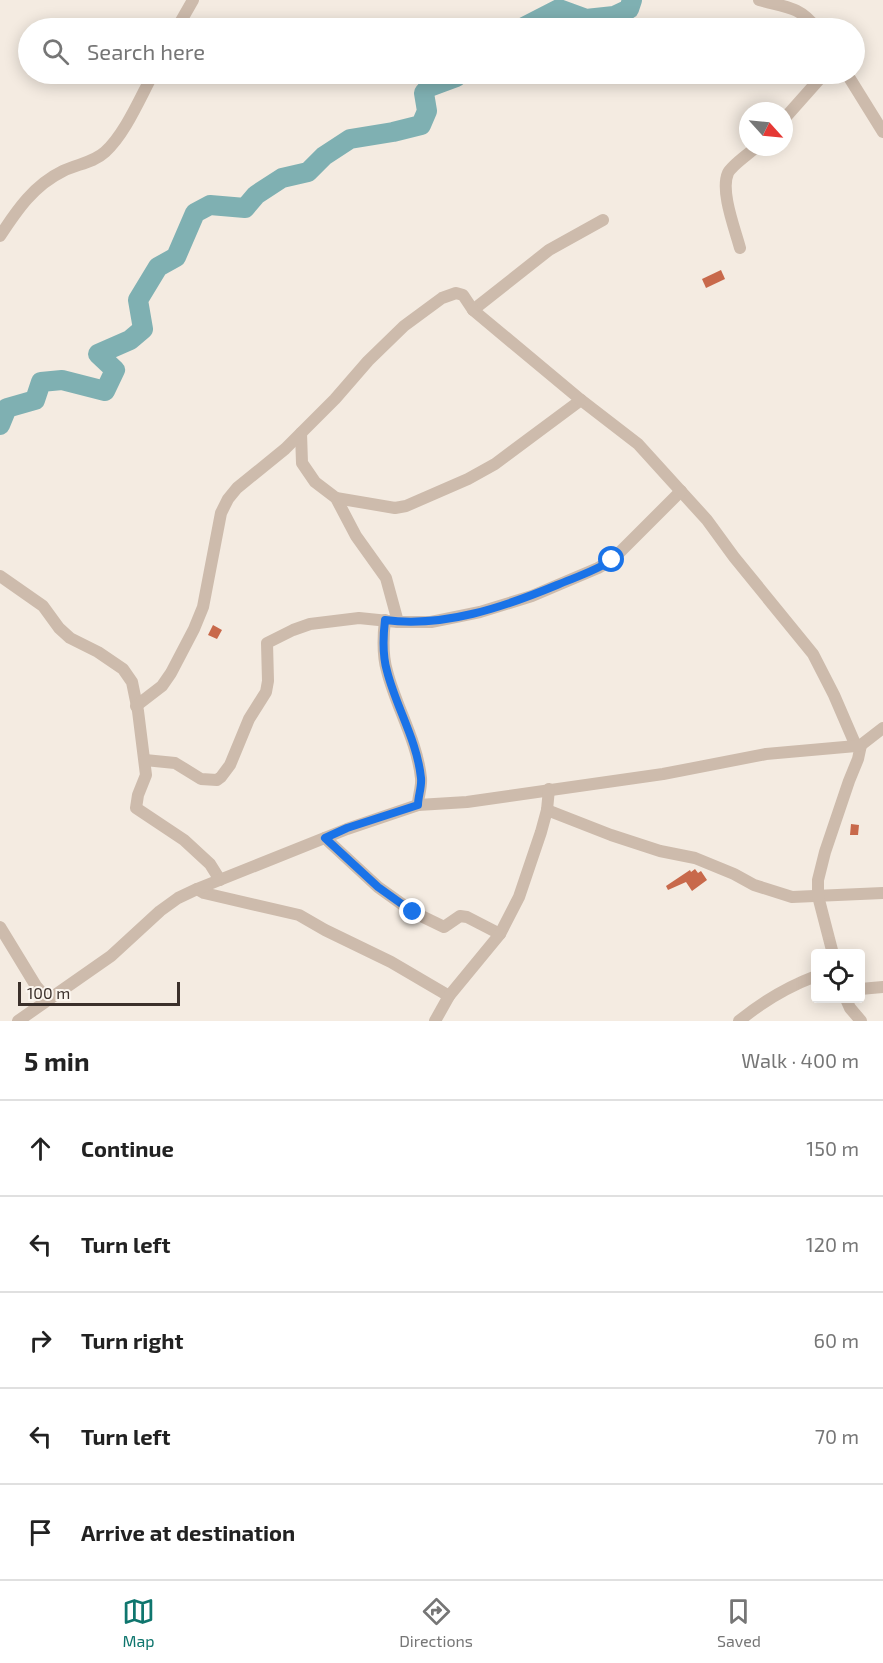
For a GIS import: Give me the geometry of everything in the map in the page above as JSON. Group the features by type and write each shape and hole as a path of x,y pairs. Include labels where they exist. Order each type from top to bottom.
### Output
{"street":[{"path":"183,18 193,0"},
{"path":"759,0 796,10 809,18"},
{"path":"0,236 18,209 40,186 65,169 81,165 103,154 117,140 148,84"},
{"path":"793,107 814,84"},
{"path":"853,84 883,132"},
{"path":"740,248 728,203 726,183 729,171 746,156"},
{"path":"473,310 549,250 603,220"},
{"path":"136,705 162,686 194,629 203,606 221,513 228,499 237,488 301,433 404,326 442,298 456,293 463,295 473,310 638,444 707,520 813,654 859,745 858,759 818,880 818,896 832,949"},
{"path":"336,498 395,508 406,506 468,479 495,464 581,400"},
{"path":"301,433 302,463 315,482 336,498 357,536 386,578 392,621 383,642 386,670 410,735 421,775 422,784 418,795 418,805"},
{"path":"145,760 175,763 201,779 216,780 221,777 230,765 249,719 266,692 267,643 310,624 359,618 431,622 480,612 532,596 612,560 681,491"},
{"path":"0,576 43,606 59,628 70,638 98,652 123,669 132,682 145,760 146,775 138,795 136,808 184,840 210,864 220,880"},
{"path":"18,1021 111,956 160,911 178,898 347,828 418,805 467,802 663,774 766,754 859,745 883,728"},
{"path":"435,1021 449,996 500,934 519,897 541,832 547,810 549,789"},
{"path":"547,810 660,851 695,858 754,885 792,897 883,893"},
{"path":"325,838 378,887 413,912 444,927 460,916 467,917 500,934"},
{"path":"197,889 299,915 391,962 449,996"},
{"path":"0,927 36,986 48,1000"},
{"path":"738,1021 789,987 811,978"},
{"path":"865,989 883,987"},
{"path":"848,1003 861,1021"}],"building":[{"path":"721,270 725,279 706,288 702,279"},
{"path":"213,625 222,630 217,639 208,635"},
{"path":"851,824 859,825 858,835 850,835"},
{"path":"695,869 698,873 701,871 707,880 692,891 686,882 668,890 666,886"}],"waterway":[{"path":"595,18 614,16 629,9 632,0"},
{"path":"541,18 559,9 583,18"},
{"path":"0,425 7,408 35,400 41,382 62,380 105,391 115,370 98,354 130,340 143,329 138,300 158,267 176,257 195,213 210,205 245,208 256,195 282,178 308,172 324,156 350,139 421,125 427,111 424,93 429,87 437,84"}],"route":[{"path":"413,912 378,887 325,838 347,828 418,805 418,795 422,784 421,775 410,735 386,670 383,642 385,620 431,622 480,612 532,596 612,560"}]}
